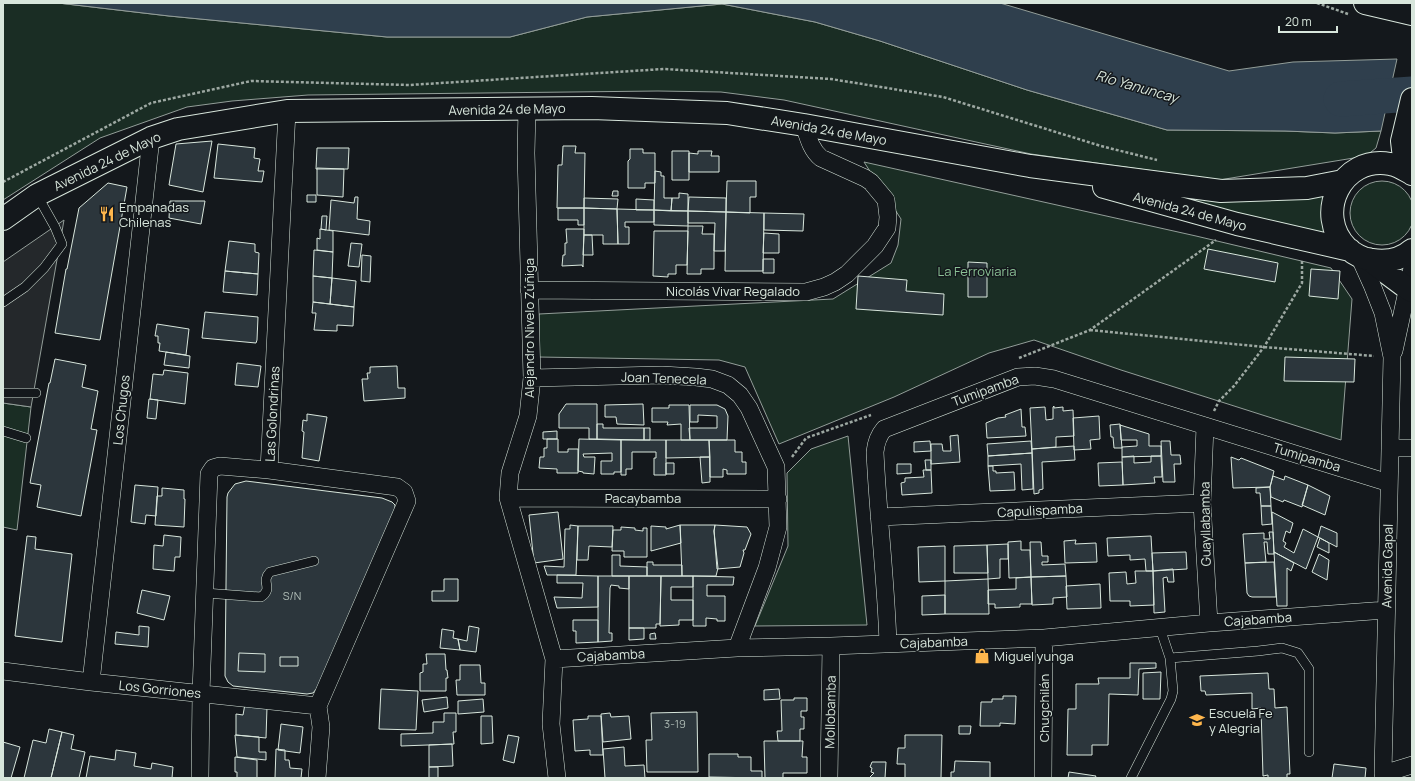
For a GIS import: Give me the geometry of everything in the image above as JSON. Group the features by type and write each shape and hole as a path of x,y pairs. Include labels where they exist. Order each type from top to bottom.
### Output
{"main road":[{"path":"1365,3 1412,14"},
{"path":"1412,99 1402,141 1404,158 1412,174"},
{"name":"Avenida 24 de Mayo","path":"3,219 37,195 151,138 178,129 287,111 592,108 727,113 804,125 1030,166 1221,191 1307,188 1343,181"},
{"path":"1402,141 1389,152 1352,172 1343,181 1337,189 1334,198 1332,217 1338,236 1359,255 1378,261 1390,261 1412,250"},
{"path":"1365,166 1377,163 1390,164 1412,174"},
{"name":"Avenida 24 de Mayo","path":"1030,166 1237,224 1302,239 1359,255 1410,283"}],"street":[{"path":"1410,3 1412,8"},
{"name":"Alejandro Nivelo Zúñiga","path":"527,109 526,160 532,378 528,416 510,473 508,498 554,659 551,724 557,778"},
{"name":"Las Golondrinas","path":"200,778 201,693 210,474 213,468 220,466 269,470 287,111"},
{"name":"Nicolás Vivar Regalado","path":"529,290 806,292 835,282 847,274 875,246 885,232 888,217 886,200 871,182 865,178 821,158 816,154 804,125"},
{"name":"Los Chugos","path":"91,682 151,138"},
{"name":"Avenida Gapal","path":"1359,255 1383,313 1392,357 1383,774 1412,765"},
{"name":"Avenida Gapal","path":"1392,357 1410,283"},
{"path":"1397,340 1412,329"},
{"name":"Joan Tenecela","path":"532,378 662,375 696,377 712,379 728,385 740,395 749,408 776,467 778,526 767,568 737,648"},
{"name":"Tumipamba","path":"888,644 887,611 878,517 875,452 878,436 884,429 1018,377 1035,376 1054,379 1389,483"},
{"name":"Guayllabamba","path":"1205,426 1202,503 1209,623"},
{"path":"1390,448 1412,448"},
{"path":"269,470 397,487 404,492 407,501 318,706 321,727 317,778"},
{"name":"Pacaybamba","path":"508,498 778,499"},
{"name":"Capulispamba","path":"878,517 1202,503"},
{"name":"Cajabamba","path":"554,659 737,648 1044,638 1209,623 1386,610"},
{"name":"Chugchilán","path":"1043,778 1044,638"},
{"name":"Mollobamba","path":"829,778 831,646"},
{"name":"Los Gorriones","path":"3,671 91,682 318,706"}],"lane":[{"path":"3,302 25,287 44,268 62,244 37,195"},
{"path":"3,393 36,392"},
{"path":"3,432 26,438"},
{"path":"205,593 261,597 266,594 268,589 265,580 270,572 314,561"},
{"path":"1131,778 1171,699 1173,691 1170,658 1160,628"},
{"path":"1170,658 1282,648 1298,653 1309,669 1309,752"}],"path":[{"path":"1012,360 1090,330 1237,224"},
{"path":"1205,426 1219,401 1234,386 1264,347 1302,283 1302,239"},
{"path":"1090,330 1264,347 1392,357"},
{"path":"776,467 787,464 806,438 873,414"}],"green space":[{"path":"3,3 58,3 169,16 387,37 510,37 587,17 722,4 815,22 880,41 1027,90 1167,130 1335,133 1381,131 1376,148 1366,156 1219,180 1031,154 784,100 721,92 658,91 308,95 232,101 187,107 100,138 3,200"},
{"name":"La Ferroviaria","path":"864,162 1196,236 1331,268 1352,299 1341,440 1121,370 1034,340 989,353 894,397 779,444 745,367 719,360 538,357 539,314 833,299 891,263 898,245 901,219"},
{"path":"1064,174 1335,186 1334,238"},
{"path":"1382,181 1400,187 1408,195 1414,213 1408,231 1400,239 1382,245 1364,239 1356,231 1350,213 1356,195 1364,187"},
{"path":"3,403 31,407 17,530 3,527"},
{"path":"848,436 867,625 755,626 788,546 787,473 811,449"}],"shaded area":[{"path":"64,220 31,407 3,403 3,262"}],"water":[{"path":"58,3 1000,3 1229,71 1293,62 1397,59 1381,131 1335,133 1167,130 1027,90 880,41 815,22 722,4 587,17 510,37 387,37 169,16"}],"building":[{"path":"212,141 203,192 169,185 176,144"},
{"path":"218,144 255,148 254,158 260,159 258,171 264,171 262,182 214,178"},
{"path":"563,146 576,146 575,153 585,153 584,208 557,208 558,165 562,165"},
{"path":"317,148 349,148 348,169 316,169"},
{"path":"630,149 643,149 643,153 655,153 655,183 645,183 645,188 628,188 628,161 630,159"},
{"path":"672,151 689,151 689,180 672,180"},
{"path":"698,151 712,151 711,156 719,156 719,172 689,172 689,153 698,154"},
{"path":"317,168 344,169 343,197 317,195"},
{"path":"655,171 661,172 661,176 664,176 664,198 672,198 671,211 654,210"},
{"path":"727,181 756,181 756,197 750,197 750,213 726,212"},
{"path":"108,183 127,187 100,340 55,333 66,269 79,208"},
{"path":"613,191 618,191 618,196 612,196"},
{"path":"679,193 688,194 688,211 671,211 672,198 679,198"},
{"path":"307,195 316,195 316,202 307,202"},
{"path":"355,197 358,197 357,219 370,221 369,235 329,230 331,200 354,203"},
{"path":"689,197 726,198 726,212 688,211"},
{"path":"584,198 618,199 617,209 584,208"},
{"path":"636,199 654,200 654,210 636,210"},
{"path":"170,201 205,201 201,224 169,218"},
{"path":"558,208 584,208 584,225 578,225 578,220 558,220"},
{"path":"584,208 617,209 618,244 603,244 603,235 584,235"},
{"path":"617,209 654,210 654,222 625,222 625,227 629,227 629,244 618,244"},
{"path":"654,210 688,211 688,226 654,225"},
{"path":"688,211 726,212 725,251 714,251 715,223 688,223"},
{"path":"726,212 764,213 763,271 725,271"},
{"path":"764,213 804,214 803,231 764,230"},
{"path":"322,216 327,216 326,230 321,229"},
{"path":"688,226 703,226 702,234 714,234 714,269 701,269 701,274 687,274"},
{"path":"320,229 333,231 333,252 317,250 317,238 320,239"},
{"path":"566,229 584,229 583,267 582,265 562,266 563,255 565,255 565,243 567,243"},
{"path":"654,231 688,231 687,265 676,265 676,274 668,274 668,277 653,276"},
{"path":"764,233 779,234 779,253 763,253"},
{"path":"584,235 592,235 593,255 583,255"},
{"path":"229,241 255,244 255,252 259,253 258,274 225,271"},
{"path":"351,243 362,244 359,267 348,266"},
{"path":"1208,249 1278,263 1275,282 1204,269"},
{"path":"314,250 333,252 332,278 313,276"},
{"path":"362,255 371,256 370,282 361,281"},
{"path":"763,259 774,259 774,273 763,273"},
{"path":"968,262 987,263 987,297 968,297"},
{"path":"1311,269 1340,271 1338,299 1309,296"},
{"path":"225,271 258,274 257,295 223,292"},
{"path":"313,276 332,278 330,304 313,302"},
{"path":"858,276 907,280 906,291 944,294 943,315 856,309"},
{"path":"332,278 356,281 354,307 330,304"},
{"path":"313,302 354,307 353,326 337,325 337,331 314,330 316,313 312,313"},
{"path":"205,312 258,317 256,343 202,338"},
{"path":"157,324 189,329 186,355 159,351 160,343 158,343 158,336 155,336"},
{"path":"166,352 190,356 189,368 164,365"},
{"path":"1285,357 1355,359 1354,382 1284,381"},
{"path":"55,359 86,365 82,387 98,391 91,429 97,430 81,516 37,507 41,485 30,483"},
{"path":"237,363 261,366 258,387 235,385"},
{"path":"397,366 398,388 405,388 405,398 364,401 362,379 368,379 367,373 370,373 370,367"},
{"path":"164,370 188,373 185,404 150,399 153,374 163,375"},
{"path":"149,399 158,400 156,419 147,418"},
{"path":"566,404 597,404 597,439 589,439 589,428 559,428 559,414"},
{"path":"643,404 644,425 617,424 616,417 605,417 605,405"},
{"path":"669,405 689,405 690,440 681,440 681,424 667,425 668,422 652,422 652,408 669,408"},
{"path":"690,405 717,405 725,409 728,416 727,440 690,440 689,428 717,428 717,416 698,415 698,422 690,422"},
{"path":"1054,406 1054,408 1063,407 1063,411 1073,410 1074,436 1056,437 1056,447 1032,449 1030,408 1045,407 1046,420 1053,419"},
{"path":"1021,409 1022,427 1025,427 1026,436 987,438 986,423 998,418 1006,417 1005,415"},
{"path":"307,414 327,417 319,461 302,458 304,432 302,431 303,420 307,421"},
{"path":"1099,416 1100,439 1090,440 1091,449 1074,450 1073,418"},
{"path":"597,424 603,424 603,428 644,428 644,440 597,439"},
{"path":"1120,424 1122,448 1114,448 1110,425"},
{"path":"1120,425 1149,434 1149,446 1161,446 1161,456 1122,457 1122,447 1137,446 1137,440 1121,440"},
{"path":"644,428 650,428 650,440 644,440"},
{"path":"557,431 557,439 543,439 543,432"},
{"path":"958,435 960,462 931,464 931,444 942,444 943,451 951,451 950,436"},
{"path":"547,439 558,439 558,452 568,452 568,449 578,449 578,473 557,473 557,469 539,468 540,457 544,457 544,448 547,448"},
{"path":"579,439 621,440 621,472 614,472 614,474 601,474 601,461 612,461 612,453 583,454 584,457 595,457 594,474 578,471"},
{"path":"621,440 666,440 666,475 654,475 654,458 656,458 656,452 632,452 632,469 626,469 626,475 621,475"},
{"path":"666,440 709,440 710,457 666,458"},
{"path":"709,440 735,440 735,452 742,452 742,462 746,462 746,474 727,474 727,470 723,469 723,477 710,477"},
{"path":"930,441 931,451 914,452 914,442"},
{"path":"1031,441 1032,453 988,456 987,444"},
{"path":"1161,441 1170,441 1171,455 1180,455 1181,464 1174,464 1175,482 1163,482"},
{"path":"1074,446 1075,460 1042,462 1043,489 1039,490 1039,493 1034,494 1032,449"},
{"path":"1032,453 1033,489 1022,490 1021,464 988,466 988,456"},
{"path":"1134,456 1134,463 1151,462 1151,456 1161,456 1162,477 1154,477 1155,483 1123,485 1122,457"},
{"path":"700,457 710,457 710,482 702,483"},
{"path":"1231,457 1239,460 1241,458 1274,471 1270,487 1233,488"},
{"path":"925,460 931,460 931,470 926,470"},
{"path":"1122,462 1123,485 1099,486 1098,463"},
{"path":"666,463 674,463 674,474 666,474"},
{"path":"897,464 911,464 911,473 897,474"},
{"path":"988,466 993,466 993,471 996,471 996,473 1014,472 1015,490 990,491"},
{"path":"923,470 931,470 932,493 902,495 901,483 905,482 905,478 924,477"},
{"path":"1273,476 1284,480 1285,476 1308,485 1302,507 1271,497 1270,487"},
{"path":"246,481 382,498 392,502 395,505 395,514 317,688 313,693 307,694 233,686 228,682 225,676 227,497 228,493 235,484"},
{"path":"135,485 158,487 156,516 146,515 145,524 131,522"},
{"path":"1308,485 1330,496 1325,515 1302,505"},
{"path":"1270,487 1271,506 1261,506 1260,493 1256,493 1256,488"},
{"path":"162,488 184,490 184,527 155,525 157,496 162,496"},
{"path":"1261,506 1271,506 1272,524 1262,525"},
{"path":"558,512 563,559 534,563 529,515"},
{"path":"1272,512 1293,523 1290,533 1286,531 1283,541 1286,543 1284,547 1294,553 1303,529 1318,537 1306,569 1274,552"},
{"path":"570,525 578,526 576,575 547,575 544,566 564,567 565,529 570,529"},
{"path":"680,525 681,543 651,551 651,526 666,527 666,529"},
{"path":"680,525 715,525 714,531 718,568 716,576 682,576"},
{"path":"715,525 747,527 751,534 745,550 743,550 744,553 740,567 717,569 714,531"},
{"path":"578,526 613,526 612,547 589,546 588,560 577,560"},
{"path":"1321,526 1337,533 1337,547 1318,537"},
{"path":"621,527 635,528 635,530 643,531 643,528 647,528 647,557 624,557 624,551 612,551 613,530 621,530"},
{"path":"1269,532 1273,532 1274,554 1268,554 1267,542 1264,542 1266,562 1245,563 1243,534 1264,533 1264,539 1270,539"},
{"path":"164,535 181,537 180,557 175,557 174,571 153,569 154,545 163,546"},
{"path":"27,536 36,537 35,549 72,554 62,642 15,636"},
{"path":"1151,536 1153,571 1146,571 1145,559 1130,560 1130,555 1108,556 1107,538"},
{"path":"1320,538 1329,543 1329,553 1317,547"},
{"path":"1076,540 1075,544 1096,543 1097,562 1065,563 1064,541"},
{"path":"1021,541 1021,550 1030,550 1031,577 1009,578 1008,542"},
{"path":"1030,542 1041,542 1042,556 1048,556 1048,562 1042,562 1042,565 1065,564 1066,576 1031,577"},
{"path":"1008,544 1008,559 1000,559 1000,578 988,579 987,545"},
{"path":"987,545 988,573 954,573 954,546"},
{"path":"945,546 945,581 919,582 918,547"},
{"path":"1186,552 1187,569 1153,571 1152,553"},
{"path":"1274,552 1294,563 1291,571 1287,568 1287,606 1277,606"},
{"path":"1319,554 1329,560 1327,580 1312,572"},
{"path":"612,555 620,555 620,566 647,567 647,576 612,576"},
{"path":"647,562 653,562 653,565 682,565 682,576 647,576"},
{"path":"1274,562 1276,597 1249,596 1247,593 1245,563"},
{"path":"1173,569 1174,582 1168,582 1167,577 1163,578 1165,612 1154,613 1153,571"},
{"path":"1135,571 1153,571 1154,605 1130,606 1130,601 1110,601 1109,573 1126,572 1127,584 1136,583"},
{"path":"557,575 598,576 598,607 557,608 554,597 582,598 583,583 557,583"},
{"path":"598,576 629,576 629,589 611,585 610,588 609,633 612,633 612,641 598,642"},
{"path":"629,576 661,576 660,624 656,624 656,628 629,628"},
{"path":"661,576 693,576 693,587 671,587 671,600 693,600 693,620 679,620 679,625 660,626"},
{"path":"693,576 734,577 733,585 707,585 707,596 725,596 725,621 717,621 717,619 706,618 706,626 693,626"},
{"path":"1066,576 1067,597 1053,598 1053,604 1032,605 1031,577"},
{"path":"1031,577 1032,604 1020,604 1020,607 995,608 995,604 988,604 988,590 1016,589 1016,578"},
{"path":"444,579 458,579 458,601 432,601 432,591 444,591"},
{"path":"988,579 989,614 945,614 945,581"},
{"path":"1100,584 1101,608 1067,609 1066,586"},
{"path":"142,590 170,596 164,620 137,613"},
{"path":"945,595 945,614 922,615 922,596"},
{"path":"573,620 598,620 598,642 576,643 576,631 573,631"},
{"path":"139,626 149,627 148,647 115,644 116,632 139,635"},
{"path":"469,626 479,628 476,652 460,650 458,639 467,641"},
{"path":"629,628 644,628 644,639 629,640"},
{"path":"442,629 454,631 453,638 458,639 460,650 440,648"},
{"path":"655,633 656,639 650,639 650,634"},
{"path":"239,653 265,654 265,672 238,671"},
{"path":"426,654 445,654 448,678 446,678 446,691 420,691 420,673 423,672 423,664 427,664"},
{"path":"280,657 298,657 298,666 280,666"},
{"path":"1130,663 1156,663 1156,668 1139,669 1138,695 1109,694 1108,745 1092,745 1092,755 1067,755 1068,709 1076,709 1076,684 1099,684 1098,678 1130,678"},
{"path":"460,665 480,665 481,683 485,683 485,695 457,695 456,680 460,680"},
{"path":"1161,672 1160,699 1143,699 1143,673"},
{"path":"1268,673 1269,689 1274,689 1275,708 1287,707 1290,774 1287,774 1287,778 1268,778 1268,775 1263,776 1261,708 1252,709 1252,693 1206,695 1205,691 1201,691 1200,676"},
{"path":"381,689 418,691 416,730 379,729"},
{"path":"779,689 780,699 764,700 764,690"},
{"path":"1003,696 1016,696 1015,724 1000,723 1000,726 980,726 981,702 992,702 992,699 1003,699"},
{"path":"447,697 448,708 424,712 422,700"},
{"path":"794,698 807,698 807,711 801,711 801,717 804,717 804,729 800,729 800,741 778,741 777,731 782,731 781,700 794,700"},
{"path":"483,699 484,712 458,714 458,701"},
{"path":"245,704 267,707 266,738 236,735 236,714 243,715"},
{"path":"697,712 698,772 647,772 646,740 652,740 651,713"},
{"path":"444,713 456,713 456,732 453,732 454,744 401,746 401,734 433,733 433,722 444,722"},
{"path":"610,713 611,717 629,716 631,739 603,742 601,714"},
{"path":"481,716 492,716 493,743 481,744"},
{"path":"588,716 601,716 603,755 590,755 590,750 575,751 573,720 588,719"},
{"path":"281,724 303,727 300,753 278,750"},
{"path":"959,726 971,726 970,734 959,734"},
{"path":"49,729 62,732 51,778 24,778 33,740 46,743"},
{"path":"62,732 74,735 71,749 85,752 79,778 51,778"},
{"path":"235,735 259,737 259,752 266,752 266,760 237,757"},
{"path":"508,735 519,737 514,763 503,760"},
{"path":"905,735 942,735 941,778 905,778 905,764 897,764 898,748 905,748"},
{"path":"764,741 803,741 802,757 807,757 807,773 783,773 783,778 765,778"},
{"path":"3,742 20,747 11,778 3,778"},
{"path":"452,744 453,766 429,767 429,745"},
{"path":"624,747 625,766 644,765 645,778 605,778 603,749"},
{"path":"276,749 285,750 285,760 289,760 290,768 302,769 301,778 275,778"},
{"path":"116,750 136,753 134,766 151,769 152,763 173,767 172,778 86,778 90,756 115,760"},
{"path":"709,754 738,754 738,757 751,757 751,771 762,771 762,778 709,777"},
{"path":"235,757 257,760 257,778 237,778 237,772 235,772"},
{"path":"955,761 990,762 990,778 951,778 951,772 954,772"},
{"path":"872,762 886,762 885,778 869,778 874,773 871,772 872,768 870,767"},
{"path":"1334,764 1366,768 1365,778 1332,778"},
{"path":"429,767 438,767 438,778 429,778"},
{"path":"1069,772 1096,776 1095,778 1068,778"}],"waterway":[{"name":"Río Yanuncay","path":"1341,99 1412,94"}],"place":[{"name":"Empanadas Chilenas","path":"107,214"},
{"name":"Miguel yunga","path":"982,656"},
{"name":"Escuela Fe y Alegria","path":"1197,720"}]}
